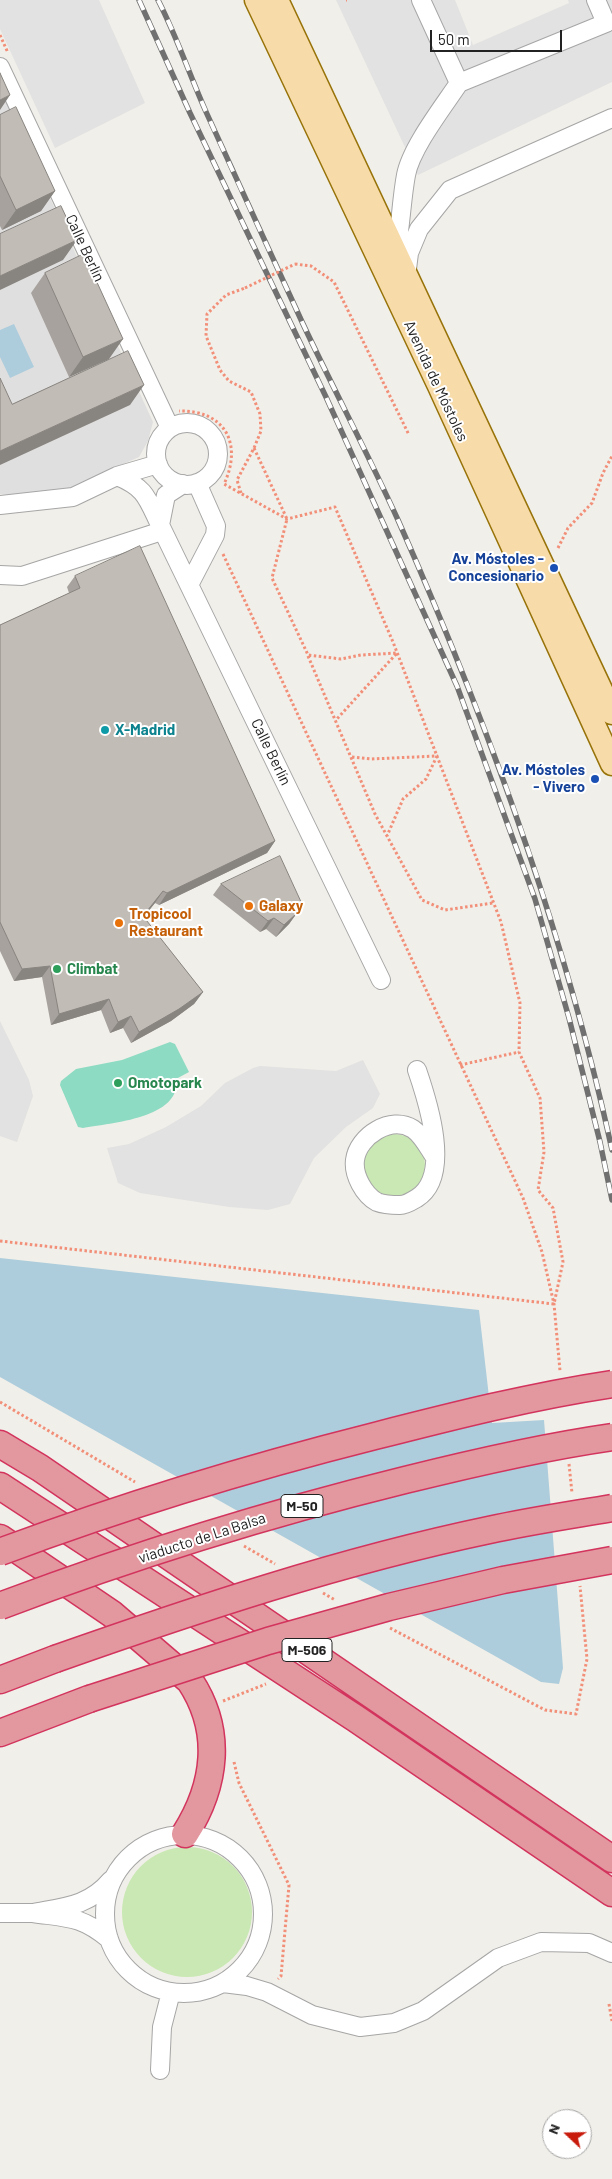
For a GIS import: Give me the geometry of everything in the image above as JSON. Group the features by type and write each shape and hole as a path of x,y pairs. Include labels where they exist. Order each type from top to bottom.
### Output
{"highway":[{"path":"0,1552 198,1484 276,1461 457,1415 612,1384"},
{"name":"viaducto de La Balsa","path":"0,1606 232,1526 324,1500 468,1464 612,1436"},
{"name":"M-506","path":"0,1444 40,1468 612,1859"},
{"name":"M-506","path":"0,1486 347,1712 612,1893"},
{"path":"0,1680 185,1614 378,1557 489,1530 612,1508"},
{"path":"0,1538 112,1614 190,1681 200,1695 211,1729 211,1775 198,1813 185,1834"},
{"path":"0,1734 90,1699 268,1641 389,1607 503,1580 612,1560"}],"main road":[{"name":"Avenida de Móstoles","path":"256,0 435,377 612,764"},
{"name":"Avenida de Móstoles","path":"277,0 612,713"}],"street":[{"path":"421,0 459,83"},
{"path":"396,255 400,235 406,173 423,136 459,83 606,23 596,0"},
{"name":"Calle Berlín","path":"0,67 170,428"},
{"path":"406,278 409,253 419,229 450,190 612,118"},
{"path":"0,575 22,576 161,528 166,494 190,484 208,476 218,459 214,439 208,431 194,424 179,424 170,428 162,435 158,444 158,464 168,478 190,484 216,526 215,535 189,585"},
{"path":"0,505 72,497 117,476 158,464"},
{"name":"Calle Berlín","path":"117,476 134,483 146,495 381,980"},
{"path":"417,1070 435,1142 435,1171 426,1192 402,1205 377,1202 359,1185 355,1160 366,1137 388,1125 396,1124 412,1128 425,1141 434,1156"},
{"path":"0,1914 33,1913 75,1905 94,1897 113,1878 126,1860 143,1846 163,1837 185,1834 210,1838 233,1850 251,1870 262,1894 264,1920 258,1945 243,1967 223,1984"},
{"path":"113,1878 107,1898 105,1919 109,1939 119,1958 133,1974 151,1986 171,1992 198,1992 223,1984 247,1986 267,1992 312,2015 360,2027 394,2023 423,2011 498,1958 541,1942 588,1943 612,1953"},
{"path":"33,1913 80,1920 92,1926 109,1939"},
{"path":"160,2070 162,2027 171,1992"}],"path":[{"path":"240,492 237,480 261,431 260,414 251,392 229,381 220,370 206,336 207,314 226,295 295,264 311,266 334,282 409,435"},
{"path":"254,448 287,519 272,578 308,655 375,814 422,900 445,910 493,903"},
{"path":"558,548 568,528 592,503 603,473 612,456"},
{"path":"0,1241 554,1304 563,1262 553,1208 538,1190 544,1152 540,1098 519,1052 520,1003 501,922 397,653 335,507 287,519 224,484"},
{"path":"222,550 523,1198 542,1252"},
{"path":"308,655 341,659 361,655 397,653"},
{"path":"336,720 397,653"},
{"path":"352,757 371,759 436,756"},
{"path":"387,836 403,799 426,779 436,756"},
{"path":"460,1065 519,1052"},
{"path":"219,1703 269,1683"},
{"path":"232,1756 239,1783 289,1885 281,1976"},
{"path":"609,2004 612,2022"}],"shaded area":[{"path":"0,0 99,0 145,103 55,148 0,29"},
{"path":"336,0 455,0 473,45 569,3 568,0 612,0 612,82 418,175"},
{"path":"0,89 153,422 148,441 139,457 67,489 23,496 0,494"},
{"path":"0,1021 29,1080 33,1096 17,1142 0,1136"},
{"path":"363,1060 380,1094 373,1108 346,1127 314,1158 290,1204 268,1210 229,1207 140,1193 118,1183 107,1148 129,1144 166,1127 201,1106 225,1083 253,1068 260,1066 336,1071"}],"green space":[{"name":"Omotopark","path":"170,1042 175,1044 189,1072 176,1079 175,1092 168,1102 157,1110 126,1121 83,1128 78,1127 60,1085 61,1081 76,1069 122,1060"},
{"path":"388,1134 400,1134 416,1143 423,1153 425,1165 423,1177 416,1187 400,1196 388,1196 377,1191 368,1182 363,1171 363,1159 368,1148 377,1139"},
{"path":"187,1847 212,1852 233,1866 247,1887 252,1912 247,1937 233,1958 212,1972 187,1977 162,1972 141,1958 127,1937 122,1912 127,1887 141,1866 162,1852"}],"water":[{"path":"14,324 34,367 10,378 0,357 0,330"},
{"path":"0,1258 479,1310 492,1423 544,1420 563,1668 559,1684 541,1682 0,1377"}],"building":[{"path":"0,73 10,95 0,100"},
{"path":"16,107 55,191 16,210 0,176 0,115"},
{"path":"61,206 77,240 0,276 0,234"},
{"path":"84,254 123,339 83,357 45,273"},
{"path":"128,351 144,385 0,451 0,378 12,404"},
{"name":"X-Madrid","path":"140,546 275,841 167,893 163,891 143,916 203,992 179,1009 139,1032 131,1016 118,1022 109,999 59,1014 50,966 22,969 0,922 0,625 80,588 75,576"},
{"path":"280,856 302,904 297,913 284,925 274,918 268,921 221,884"}],"railway":[{"path":"139,0 190,113 326,397 457,686 535,899 569,1018 600,1142 612,1200"},
{"path":"158,0 207,114 303,324 398,520 463,674 493,751 547,909 593,1069 612,1150"}],"place":[{"name":"Av. Móstoles - Concesionario","path":"554,568"},
{"name":"X-Madrid","path":"105,730"},
{"name":"Av. Móstoles - Vivero","path":"595,779"},
{"name":"Galaxy","path":"249,906"},
{"name":"Tropicool Restaurant","path":"119,923"},
{"name":"Climbat","path":"57,969"},
{"name":"Omotopark","path":"118,1083"}]}
